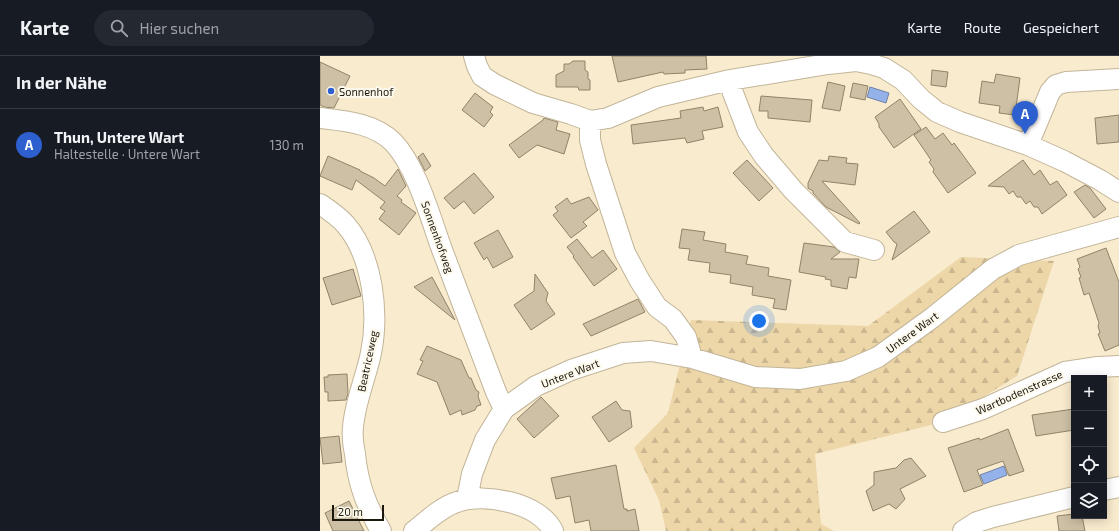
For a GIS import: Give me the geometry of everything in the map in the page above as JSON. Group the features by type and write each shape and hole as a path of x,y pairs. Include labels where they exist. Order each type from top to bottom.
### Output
{"street":[{"path":"474,56 482,76 494,84 533,103 590,121 608,118 658,97 730,80 828,64 856,61 871,64 884,68 903,80 937,112 960,122 1028,145 1064,161 1119,192"},
{"path":"1028,145 1050,92 1056,85 1066,82 1119,78"},
{"path":"730,80 733,93 748,132 764,156 793,190 845,242 874,250"},
{"name":"Sonnenhofweg","path":"320,118 360,124 373,129 394,143 406,160 426,204 496,392 504,408"},
{"path":"590,121 590,140 593,152 625,253 640,282 657,307 674,319 686,337 692,358"},
{"name":"Beatriceweg","path":"320,204 345,224 356,239 364,255 370,279 375,327 371,353 352,426 361,490 370,513 381,531"},
{"name":"Untere Wart","path":"467,499 472,474 485,440 504,408 536,386 564,373 623,354 651,352 692,358 755,377 800,379 846,371 878,357 932,318 993,269 1019,254 1119,227"},
{"name":"Wartbodenstrasse","path":"943,422 983,409 1065,372 1098,367 1119,366"},
{"path":"1107,489 1119,487"},
{"path":"414,531 443,509 455,502 467,499 486,498 501,500 527,508 541,516 553,531"},
{"path":"963,531 977,522 993,517 1071,499"}],"green space":[{"path":"961,257 1054,261 1017,376 943,422 815,454 821,524 834,531 666,531 659,500 634,448 668,413 691,320 868,326"}],"water":[{"path":"870,87 889,93 886,103 867,97"},
{"path":"1004,466 1007,475 984,484 980,475"}],"building":[{"path":"612,56 706,56 707,69 685,70 685,73 664,74 663,72 618,82"},
{"path":"573,61 585,61 585,70 588,72 588,79 590,80 590,90 579,90 578,87 556,87 556,75 564,71 564,64 569,64"},
{"name":"Sonnenhof","path":"320,62 350,76 334,108 320,105"},
{"path":"932,70 948,72 946,87 931,85"},
{"path":"996,74 1020,78 1015,115 999,113 1000,106 979,103 982,81 994,83"},
{"path":"828,82 845,86 840,111 822,108"},
{"path":"853,83 868,86 865,100 850,97"},
{"path":"475,93 493,107 490,112 493,115 484,127 462,110"},
{"path":"761,96 812,100 810,122 768,118 768,111 759,111"},
{"path":"900,99 921,129 894,148 879,127 875,117"},
{"path":"703,107 704,111 718,107 723,127 702,131 704,139 687,143 685,138 633,144 631,125 681,118 680,111"},
{"path":"1119,115 1119,142 1097,144 1095,118"},
{"path":"544,118 558,122 556,130 570,134 564,154 537,145 519,158 509,145"},
{"path":"926,127 935,139 943,133 952,145 954,143 976,173 948,193 933,172 934,169 929,162 931,160 914,135"},
{"path":"423,153 431,166 425,171 418,157"},
{"path":"328,156 360,170 385,186 398,169 406,186 397,196 402,200 401,202 416,213 399,235 379,219 385,211 380,208 385,202 356,180 352,190 320,176"},
{"path":"829,156 847,158 846,163 858,164 855,185 822,181 860,223 859,224 826,207 813,193 813,191 808,188 808,183 819,160 828,161"},
{"path":"747,160 773,188 759,201 733,173"},
{"path":"1023,160 1034,175 1040,170 1050,185 1057,181 1067,195 1042,214 1038,207 1034,207 1030,201 1026,204 1021,197 1017,197 1013,191 1009,194 1004,187 988,186"},
{"path":"474,173 494,197 474,214 464,201 454,209 444,198"},
{"path":"1085,185 1090,188 1106,209 1094,218 1074,192"},
{"path":"589,197 598,210 583,222 587,226 571,238 553,215 558,211 555,207 567,198 571,204"},
{"path":"914,211 930,232 892,260 897,244 886,232"},
{"path":"682,229 705,232 703,240 726,244 725,252 748,256 746,264 769,268 768,276 791,280 786,310 773,308 775,299 752,295 753,287 730,283 731,275 709,272 710,263 688,260 690,249 679,248"},
{"path":"498,230 513,257 493,268 487,257 484,260 474,243"},
{"path":"577,239 592,258 603,250 617,269 594,286 567,247"},
{"path":"804,243 834,247 840,252 831,259 859,259 856,278 849,277 847,289 831,286 831,280 825,279 826,277 799,272"},
{"path":"1106,248 1119,282 1119,345 1105,351 1098,334 1100,333 1098,326 1099,323 1089,293 1084,295 1079,278 1081,277 1078,269 1080,267 1077,259"},
{"path":"353,269 361,296 332,305 323,278"},
{"path":"535,274 548,293 546,301 555,314 531,330 514,305 534,291"},
{"path":"432,277 455,320 414,287"},
{"path":"638,299 645,312 591,336 583,324"},
{"path":"427,346 461,360 469,378 471,378 476,390 479,392 478,396 481,405 477,406 475,410 462,415 461,410 450,415 437,382 417,374 423,361 420,360"},
{"path":"347,374 348,394 346,400 328,401 328,392 325,392 324,377 328,377 328,375"},
{"path":"541,397 559,416 534,438 517,419"},
{"path":"616,401 622,410 630,411 632,427 609,442 592,417"},
{"path":"1071,409 1071,430 1036,436 1032,415"},
{"path":"1008,429 1024,471 1009,476 1003,461 977,470 983,485 964,492 948,448 979,438 980,440"},
{"path":"339,436 342,462 323,464 320,438"},
{"path":"911,458 926,476 900,489 905,499 896,509 889,504 873,511 866,491 874,485 874,472 896,468 904,460"},
{"path":"616,465 624,509 627,509 627,511 635,509 639,531 591,531 589,520 575,523 570,496 556,499 551,478"},
{"path":"349,501 364,531 333,531 325,513"},
{"path":"1071,514 1071,519 1083,519 1085,531 1059,531 1057,516"}],"place":[{"name":"Sonnenhof","path":"331,91"},
{"name":"Thun, Untere Wart","path":"1025,134"}]}
